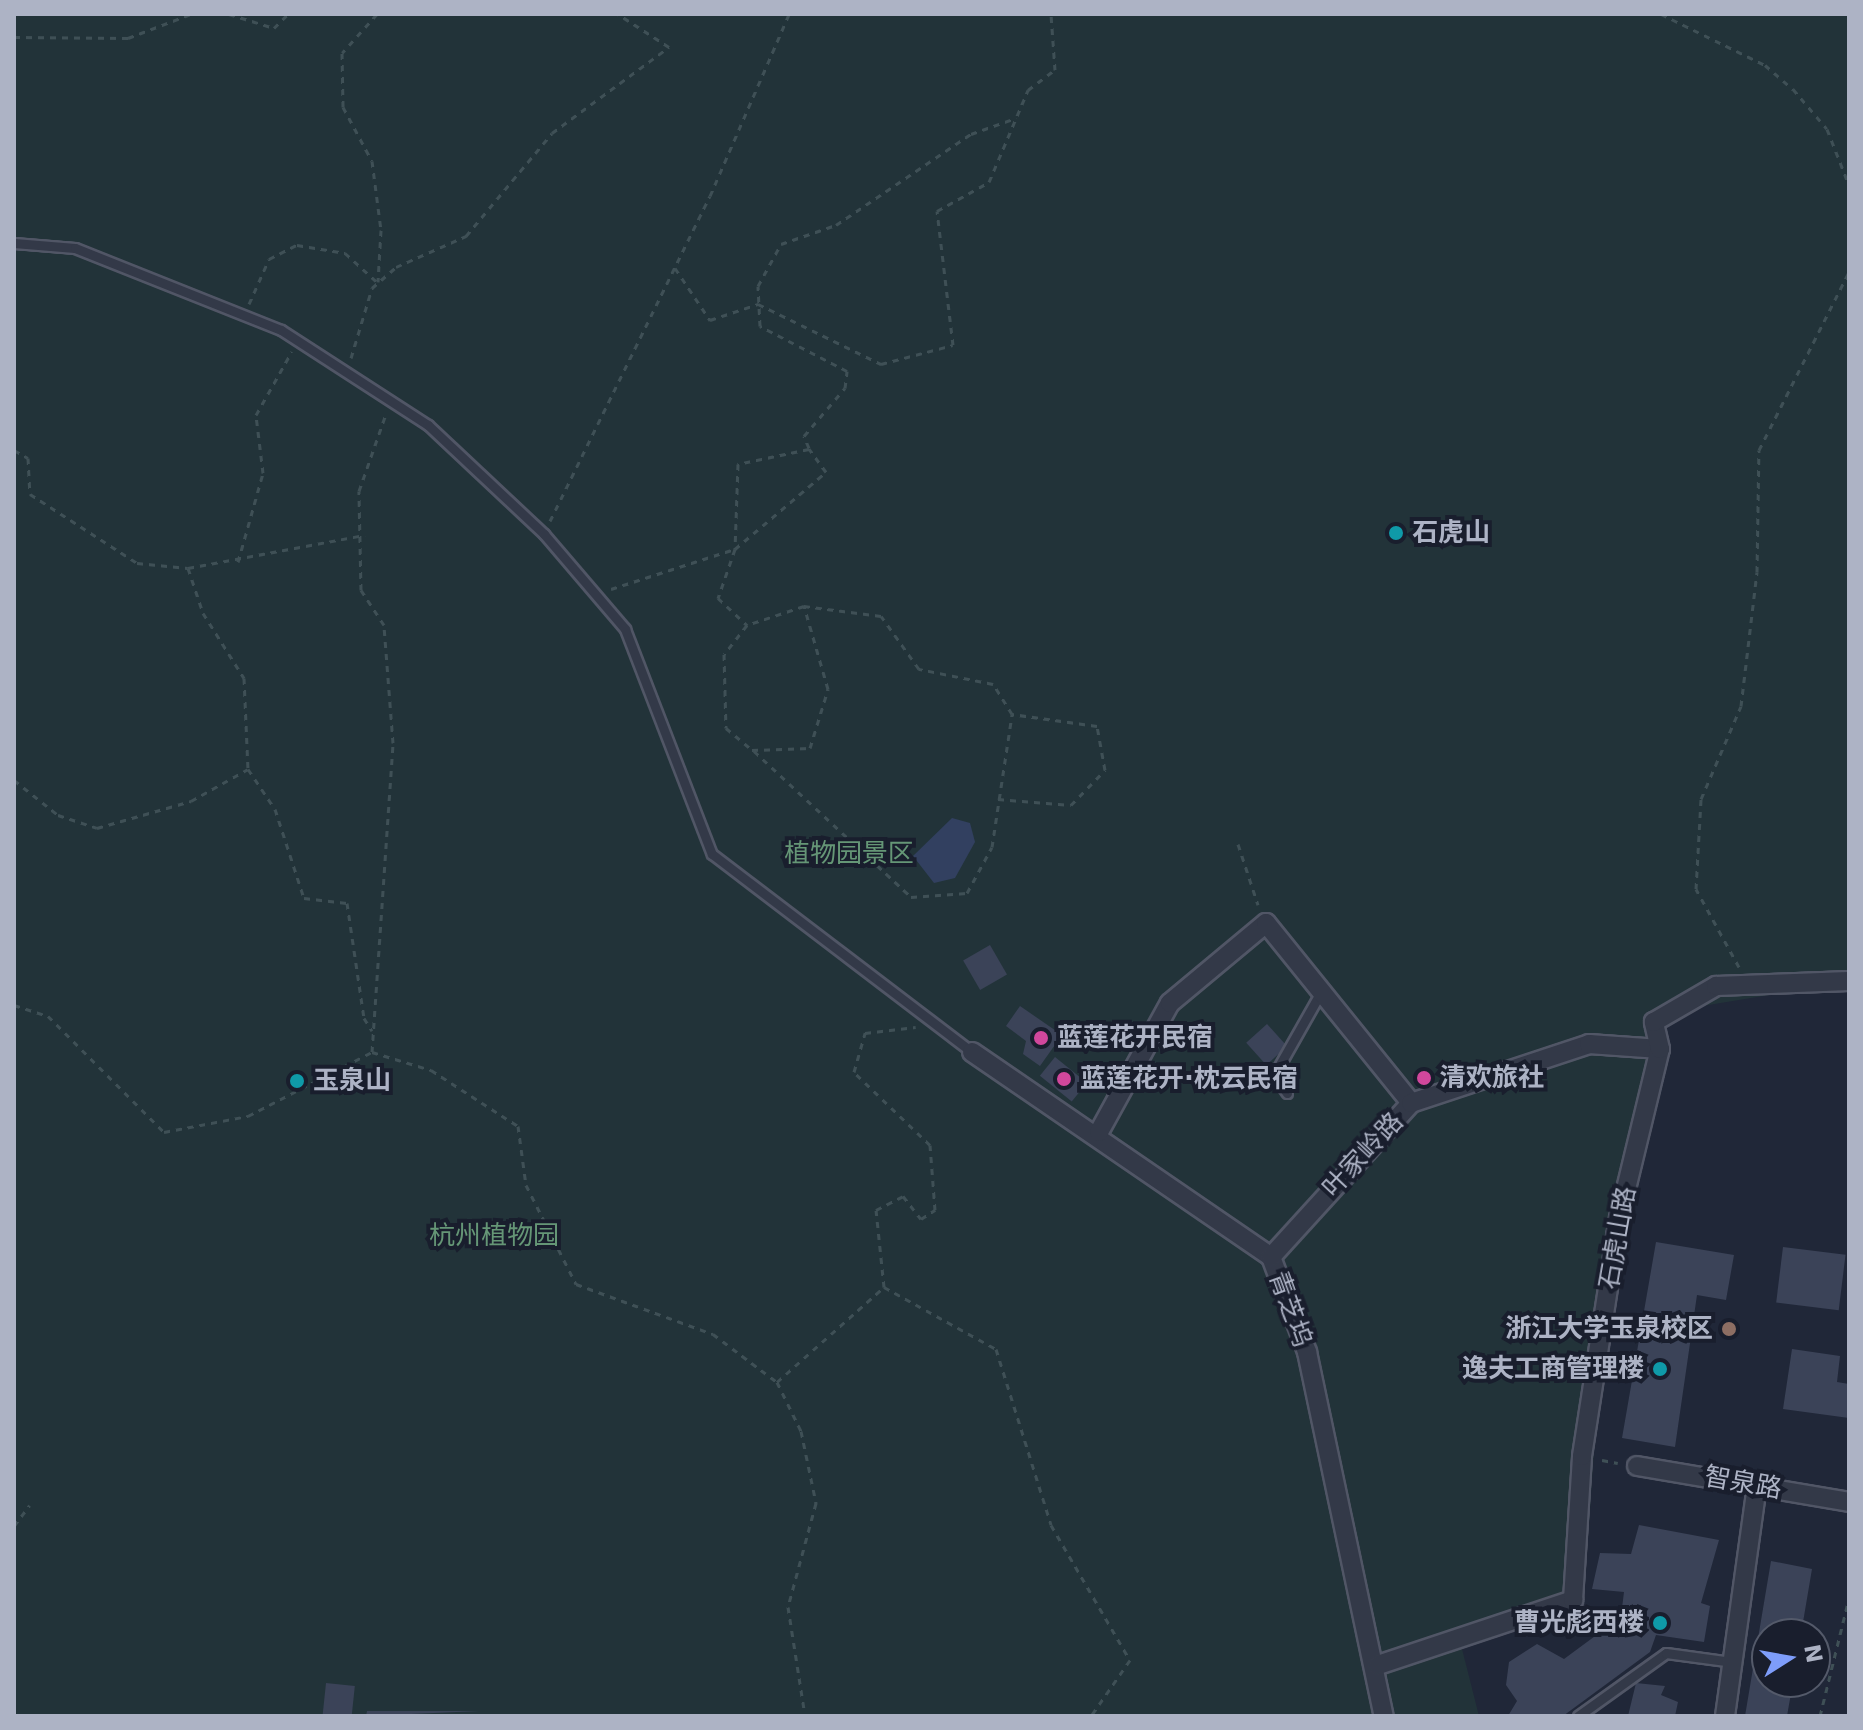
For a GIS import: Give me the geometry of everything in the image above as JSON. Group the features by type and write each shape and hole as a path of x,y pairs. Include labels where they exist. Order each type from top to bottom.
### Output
{"street":[{"path":"1099,1132 1170,1003 1266,923 1411,1103"},
{"name":"石虎山路","path":"1378,1665 1573,1600 1582,1456 1619,1218 1660,1049 1654,1022 1716,986 1849,981"},
{"name":"叶家岭路","path":"1271,1257 1411,1103 1589,1044 1660,1049"},
{"name":"青芝坞","path":"972,1052 1099,1132 1271,1257 1307,1352 1378,1665 1384,1716"},
{"name":"智泉路","path":"1637,1466 1849,1502"},
{"path":"1725,1716 1757,1485"}],"lane":[{"path":"14,243 75,248 244,315 300,342 428,425 544,534 625,629 712,854 940,1024 972,1052"},
{"path":"1287,1093 1274,1075 1321,992"},
{"path":"1578,1716 1666,1653 1733,1662"}],"path":[{"path":"14,37 128,38 191,14"},
{"path":"229,14 274,28 288,14"},
{"path":"347,373 378,282 381,230 372,161 343,107 342,53 377,14"},
{"path":"378,282 396,267 466,236 561,125 669,47 618,14"},
{"path":"544,534 675,268 789,14"},
{"path":"675,268 710,320 758,304 881,364 953,345 937,211 989,182 1028,90 1055,70 1051,14"},
{"path":"1661,14 1765,65 1793,89 1827,129 1849,185"},
{"path":"595,594 735,549 826,472 809,449 804,436 845,388 847,371 760,326 758,286 781,244 836,225 971,134 1016,118"},
{"path":"244,315 269,259 297,245 345,253 378,282"},
{"path":"1742,985 1724,933 1696,889 1701,799 1741,706 1757,572 1759,450 1849,272"},
{"path":"238,562 263,473 256,415 300,342"},
{"path":"372,1052 393,743 384,625 361,590 365,535 359,491 390,401"},
{"path":"747,625 718,598 735,549 738,464 809,449"},
{"path":"14,450 28,458 30,494 137,563 188,568 238,562 365,535"},
{"path":"188,568 203,613 244,678 248,769 275,809 304,898 347,903 364,1018 372,1031"},
{"path":"752,750 810,748 828,689 804,606"},
{"path":"804,606 881,616 919,669 993,684 1012,714 996,799 992,847 967,893 911,897 726,728 724,654 747,625 804,606"},
{"path":"996,799 1071,805 1105,770 1097,726 1012,714"},
{"path":"14,780 58,815 97,828 191,801 248,769"},
{"path":"1238,844 1266,923"},
{"path":"14,1006 48,1016 164,1132 248,1116 372,1052 431,1070 518,1126 526,1185 576,1284 713,1334 777,1382 801,1431 816,1503 788,1607 805,1716"},
{"path":"884,1287 876,1210 903,1196 921,1219 935,1210 930,1145 854,1072 865,1033 940,1024"},
{"path":"777,1382 884,1287"},
{"path":"884,1287 996,1349 1051,1525 1130,1660 1091,1716"},
{"path":"1582,1456 1637,1466"},
{"path":"14,1526 30,1505"},
{"path":"1820,1716 1849,1598"},
{"path":"126,1716 238,1716"}],"green space":[{"name":"植物园景区","path":"14,14 1849,14 1849,982 1678,1010 1666,1026 1600,1367 1584,1594 1458,1633 1479,1716 14,1716"}],"water":[{"path":"952,818 970,823 975,842 955,878 934,883 913,856"}],"building":[{"path":"990,945 1007,974 980,990 963,961"},
{"name":"蓝莲花开民宿","path":"1020,1006 1062,1035 1040,1066 1023,1054 1026,1041 1006,1026"},
{"path":"1267,1024 1287,1046 1266,1065 1246,1043"},
{"name":"蓝莲花开·枕云民宿","path":"1055,1057 1087,1083 1072,1101 1040,1076"},
{"name":"逸夫工商管理楼","path":"1656,1242 1734,1255 1726,1300 1697,1295 1675,1447 1622,1438"},
{"path":"1783,1247 1846,1255 1839,1310 1776,1303"},
{"path":"1792,1349 1840,1356 1837,1382 1849,1384 1849,1418 1783,1409"},
{"name":"曹光彪西楼","path":"1639,1525 1719,1540 1701,1603 1710,1606 1704,1642 1656,1635 1650,1652 1563,1716 1508,1716 1517,1701 1506,1685 1509,1662 1537,1644 1564,1659 1629,1611 1622,1608 1624,1592 1592,1589 1600,1553 1631,1554"},
{"path":"1771,1561 1812,1569 1804,1618 1761,1618"},
{"path":"1751,1680 1751,1698 1790,1698 1787,1716 1745,1716"},
{"path":"326,1683 355,1686 352,1716 323,1716"},
{"path":"1636,1683 1665,1686 1661,1695 1678,1702 1675,1716 1628,1716"},
{"path":"367,1711 480,1711 366,1716"}],"place":[{"name":"石虎山","path":"1396,533"},
{"name":"蓝莲花开民宿","path":"1041,1038"},
{"name":"清欢旅社","path":"1424,1078"},
{"name":"蓝莲花开·枕云民宿","path":"1064,1079"},
{"name":"玉泉山","path":"297,1081"},
{"name":"浙江大学玉泉校区","path":"1729,1329"},
{"name":"逸夫工商管理楼","path":"1660,1369"},
{"name":"曹光彪西楼","path":"1660,1623"}],"park label":[{"name":"杭州植物园","path":"494,1236"}]}
